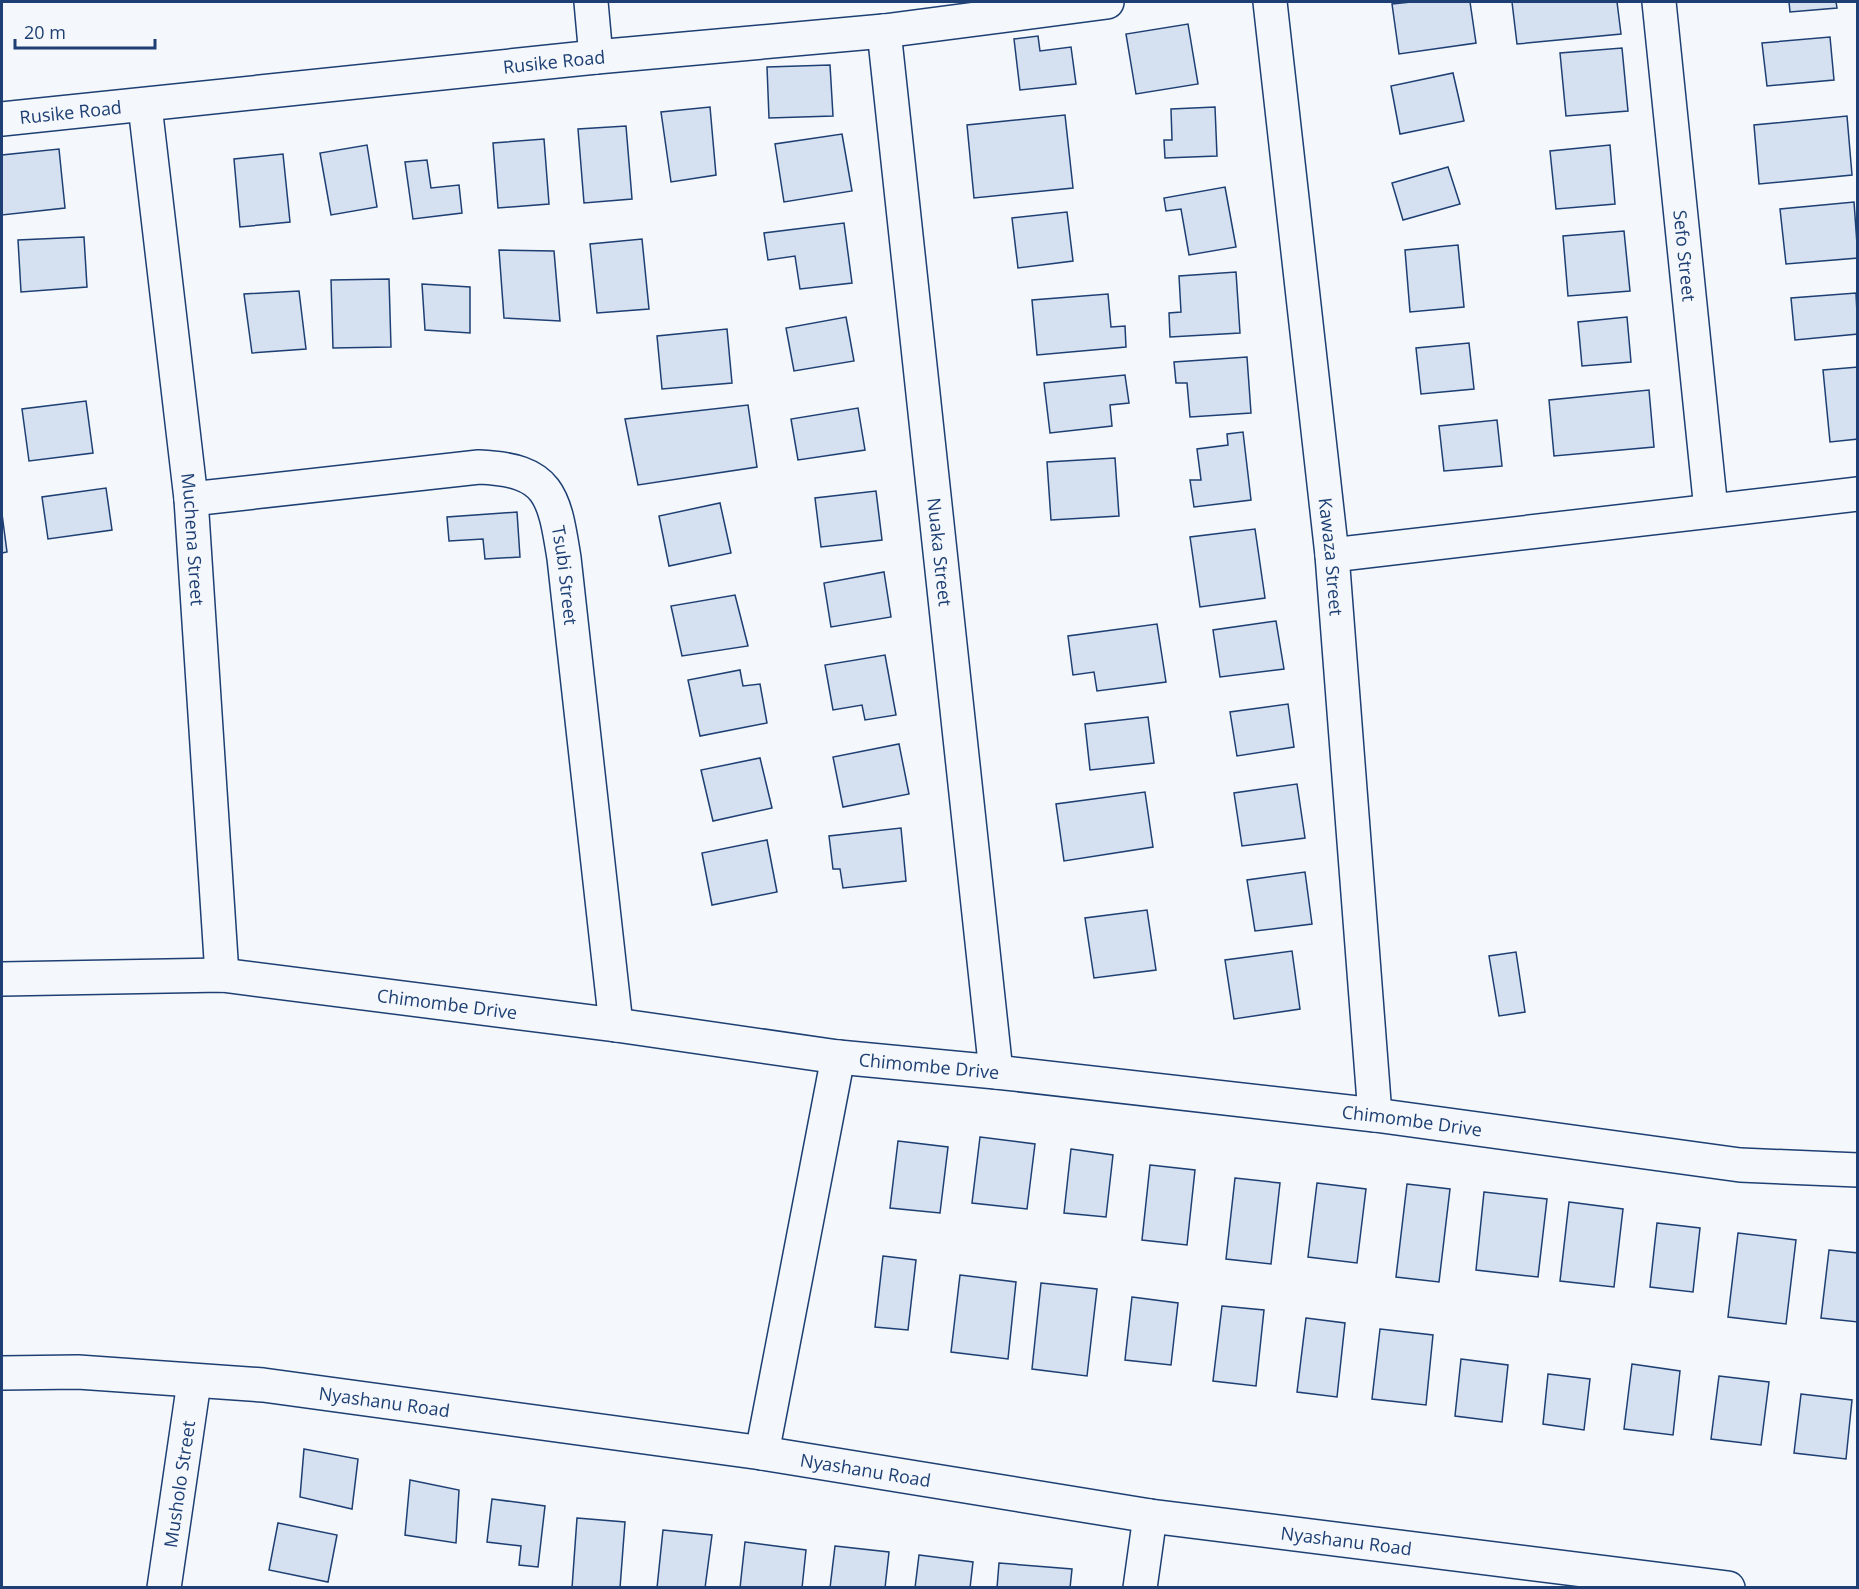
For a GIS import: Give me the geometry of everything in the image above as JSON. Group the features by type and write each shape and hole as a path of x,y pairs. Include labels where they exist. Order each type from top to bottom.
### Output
{"street":[{"path":"591,2 596,57"},
{"name":"Rusike Road","path":"2,119 144,106 596,57 884,31 1107,2"},
{"name":"Kawaza Street","path":"1270,2 1332,555 1375,1115"},
{"name":"Sefo Street","path":"1659,2 1711,510"},
{"name":"Nuaka Street","path":"884,31 996,1071"},
{"name":"Muchena Street","path":"144,106 191,499 222,975"},
{"name":"Tsubi Street","path":"191,499 479,467 507,468 530,476 546,491 557,512 564,558 616,1025"},
{"path":"1332,555 1857,494"},
{"name":"Chimombe Drive","path":"2,979 222,975 616,1025 838,1057 996,1071 1375,1115 1740,1166 1857,1170"},
{"path":"762,1453 838,1057"},
{"name":"Nyashanu Road","path":"2,1373 78,1372 263,1386 762,1453 1150,1516 1728,1587"},
{"name":"Musholo Street","path":"164,1587 194,1382"},
{"path":"1140,1587 1150,1516"}],"building":[{"path":"1470,2 1476,43 1399,54 1392,4"},
{"path":"1512,2 1617,2 1621,34 1517,44"},
{"path":"1789,2 1836,2 1837,8 1790,12"},
{"path":"1188,24 1198,84 1136,94 1126,34"},
{"path":"1038,36 1040,51 1071,47 1076,84 1020,90 1014,39"},
{"path":"1830,37 1834,80 1767,86 1762,43"},
{"path":"1622,48 1628,111 1566,116 1560,53"},
{"path":"830,65 833,116 769,118 767,67"},
{"path":"1453,73 1464,121 1400,134 1391,86"},
{"path":"710,107 716,175 671,182 661,112"},
{"path":"1215,107 1217,156 1165,158 1164,140 1172,140 1171,109"},
{"path":"1065,115 1073,188 974,198 967,125"},
{"path":"1847,116 1852,175 1759,184 1754,125"},
{"path":"626,126 632,199 584,203 578,129"},
{"path":"842,134 852,191 784,202 775,144"},
{"path":"544,139 549,204 498,208 493,143"},
{"path":"367,145 377,207 331,215 320,153"},
{"path":"1610,145 1615,204 1556,209 1550,151"},
{"path":"59,149 65,208 2,215 2,155"},
{"path":"283,154 290,222 240,227 234,159"},
{"path":"427,160 431,188 459,185 462,213 413,219 405,162"},
{"path":"1448,167 1460,204 1403,220 1392,183"},
{"path":"1225,187 1236,247 1189,255 1181,209 1166,211 1164,198"},
{"path":"1854,202 1858,258 1786,264 1780,209"},
{"path":"1067,212 1073,261 1018,268 1012,218"},
{"path":"844,223 852,283 800,289 795,256 768,260 764,233"},
{"path":"1624,231 1630,291 1568,296 1563,236"},
{"path":"84,237 87,287 21,292 18,240"},
{"path":"642,239 649,309 597,313 590,244"},
{"path":"1458,245 1464,307 1410,312 1405,250"},
{"path":"499,250 554,251 560,321 504,318"},
{"path":"1236,272 1240,333 1170,337 1169,313 1181,312 1179,276"},
{"path":"389,279 391,347 333,348 331,280"},
{"path":"422,284 470,287 470,333 425,330"},
{"path":"299,291 306,349 252,353 244,294"},
{"path":"1856,293 1858,334 1795,340 1791,298"},
{"path":"1108,294 1111,327 1125,326 1126,347 1037,355 1032,300"},
{"path":"846,317 854,361 794,371 786,328"},
{"path":"1627,317 1631,362 1582,366 1578,322"},
{"path":"727,329 732,383 662,389 657,336"},
{"path":"1469,343 1474,389 1421,394 1416,348"},
{"path":"1247,357 1251,413 1190,417 1187,383 1176,383 1174,362"},
{"path":"1858,367 1858,439 1830,442 1823,370"},
{"path":"1125,375 1129,403 1110,405 1112,426 1050,433 1044,383"},
{"path":"1649,390 1654,447 1554,456 1549,400"},
{"path":"86,401 93,453 29,461 22,409"},
{"path":"748,405 757,467 638,485 625,419"},
{"path":"858,408 865,450 798,460 791,419"},
{"path":"1497,420 1502,466 1444,471 1439,426"},
{"path":"1243,432 1251,500 1194,507 1190,480 1201,480 1197,449 1228,445 1227,434"},
{"path":"1115,458 1119,516 1051,520 1047,462"},
{"path":"106,488 112,530 48,539 42,497"},
{"path":"876,491 882,540 821,547 815,498"},
{"path":"720,503 731,553 669,566 659,516"},
{"path":"517,512 520,557 485,559 483,539 449,541 447,517"},
{"path":"2,514 7,552 2,553"},
{"path":"1255,529 1265,598 1200,607 1190,537"},
{"path":"884,572 891,617 831,627 824,583"},
{"path":"735,595 748,646 682,656 671,606"},
{"path":"1276,621 1284,669 1220,677 1213,630"},
{"path":"1157,624 1166,682 1097,691 1094,672 1073,675 1068,636"},
{"path":"885,655 896,715 865,720 862,705 833,710 825,665"},
{"path":"740,670 743,686 760,684 767,723 700,736 688,680"},
{"path":"1288,704 1294,747 1237,756 1230,712"},
{"path":"1148,717 1154,763 1090,770 1085,724"},
{"path":"899,744 909,794 843,807 833,757"},
{"path":"760,758 772,808 713,821 701,770"},
{"path":"1297,784 1305,838 1242,846 1234,793"},
{"path":"1145,792 1153,847 1064,861 1056,804"},
{"path":"901,828 906,881 843,888 840,869 833,869 829,836"},
{"path":"767,840 777,892 712,905 702,853"},
{"path":"1305,872 1312,924 1255,931 1247,880"},
{"path":"1147,910 1156,970 1094,978 1085,918"},
{"path":"1292,951 1300,1009 1234,1019 1225,960"},
{"path":"1516,952 1525,1012 1499,1016 1489,956"},
{"path":"980,1137 1035,1144 1027,1209 972,1203"},
{"path":"898,1141 948,1147 940,1213 890,1208"},
{"path":"1071,1149 1113,1155 1106,1217 1064,1213"},
{"path":"1150,1165 1195,1170 1187,1245 1142,1240"},
{"path":"1235,1178 1280,1183 1271,1264 1226,1259"},
{"path":"1317,1183 1366,1189 1357,1263 1308,1257"},
{"path":"1407,1184 1450,1189 1439,1282 1396,1277"},
{"path":"1484,1192 1547,1199 1538,1277 1476,1270"},
{"path":"1569,1202 1623,1209 1614,1287 1560,1281"},
{"path":"1657,1223 1700,1228 1693,1292 1650,1287"},
{"path":"1738,1233 1796,1240 1786,1324 1728,1317"},
{"path":"1829,1250 1858,1253 1858,1322 1821,1318"},
{"path":"883,1256 916,1260 908,1330 875,1327"},
{"path":"960,1275 1016,1282 1008,1359 951,1352"},
{"path":"1041,1283 1097,1289 1087,1376 1032,1369"},
{"path":"1132,1297 1178,1303 1171,1365 1125,1360"},
{"path":"1222,1306 1264,1310 1256,1386 1213,1381"},
{"path":"1306,1318 1345,1323 1337,1397 1297,1392"},
{"path":"1380,1329 1433,1335 1426,1405 1372,1399"},
{"path":"1461,1359 1508,1365 1502,1422 1455,1416"},
{"path":"1632,1364 1680,1371 1673,1435 1624,1429"},
{"path":"1548,1374 1590,1379 1584,1430 1543,1424"},
{"path":"1719,1376 1769,1382 1761,1445 1711,1439"},
{"path":"1801,1394 1852,1400 1846,1459 1794,1453"},
{"path":"304,1449 358,1459 352,1509 300,1497"},
{"path":"410,1480 459,1490 456,1543 405,1535"},
{"path":"492,1499 545,1506 538,1567 519,1565 521,1546 487,1542"},
{"path":"577,1518 625,1522 620,1588 572,1588"},
{"path":"278,1523 337,1535 328,1582 269,1570"},
{"path":"663,1530 712,1535 705,1588 657,1588"},
{"path":"745,1542 806,1550 802,1588 740,1588"},
{"path":"835,1546 889,1552 885,1588 830,1588"},
{"path":"919,1555 973,1562 970,1588 915,1588"},
{"path":"999,1563 1072,1569 1070,1588 997,1588"}]}
